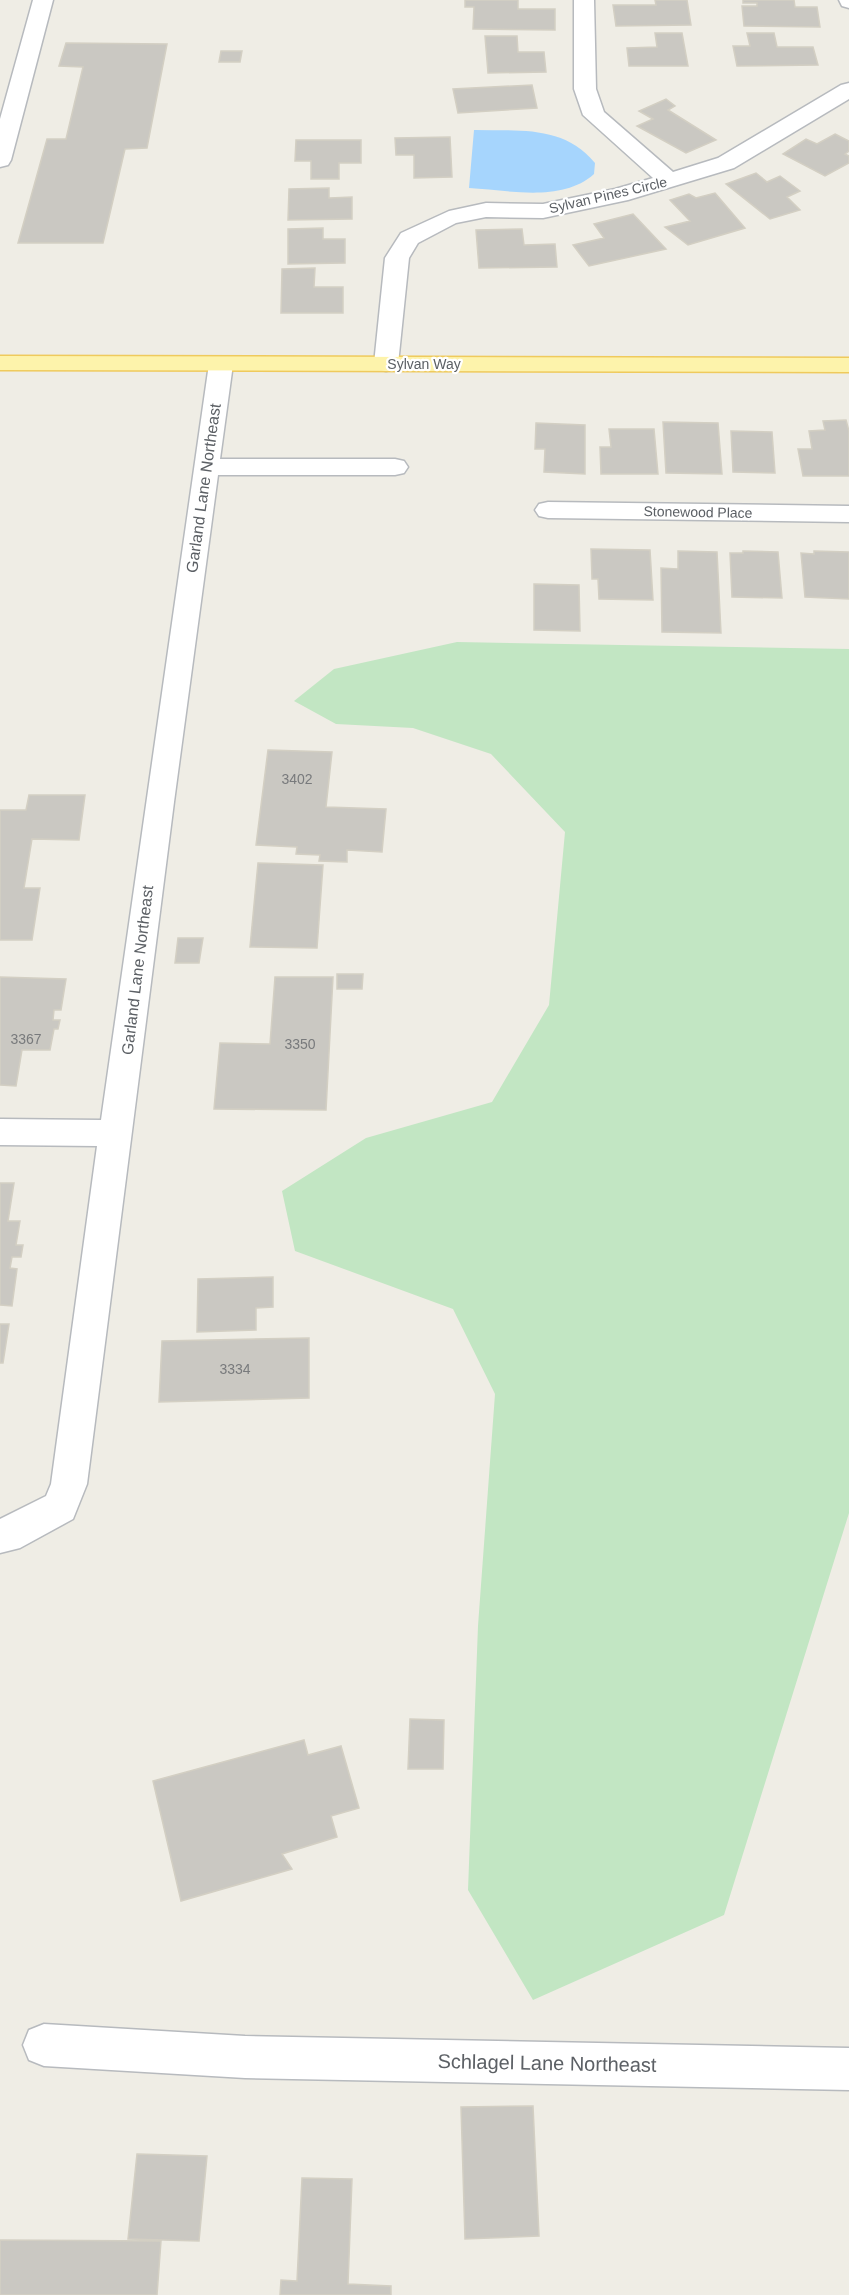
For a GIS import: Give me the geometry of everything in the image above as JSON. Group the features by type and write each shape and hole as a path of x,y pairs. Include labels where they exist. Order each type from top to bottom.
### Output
{"main road":[{"name":"Sylvan Way","path":"0,363 849,365"}],"street":[{"path":"0,160 44,0"},
{"path":"584,0 585,89 594,115 670,181"},
{"name":"Sylvan Pines Circle","path":"386,364 397,258 409,237 448,218 486,210 543,211 620,195 726,164 849,90"},
{"name":"Garland Lane Northeast","path":"0,1536 7,1536 60,1507 69,1484 221,364"},
{"path":"206,467 395,467"},
{"name":"Stonewood Place","path":"548,510 849,514"},
{"path":"0,1132 115,1133"},
{"name":"Schlagel Lane Northeast","path":"44,2045 245,2057 849,2069"}],"green space":[{"path":"457,642 849,649 849,1513 724,1915 533,2000 468,1890 478,1626 495,1394 453,1309 295,1251 282,1191 366,1138 492,1102 549,1005 565,832 491,754 413,728 336,724 294,701 334,669"}],"water":[{"path":"474,130 524,131 555,136 583,151 595,163 594,174 581,183 551,192 534,193 469,188"}],"building":[{"path":"465,0 518,0 518,9 555,9 555,30 473,29 474,7 465,7"},
{"path":"655,0 687,0 691,25 616,26 613,5 656,5"},
{"path":"743,0 794,0 795,7 817,7 820,27 744,26 742,6 757,6 757,3 743,3"},
{"path":"655,33 682,33 688,66 629,66 627,48 657,47"},
{"path":"747,33 774,33 777,47 813,47 818,65 737,66 733,46 750,46"},
{"path":"485,36 517,36 518,52 544,52 546,72 488,73"},
{"path":"66,43 167,44 147,148 125,149 103,243 18,243 47,139 66,139 83,67 59,66"},
{"path":"221,51 242,51 240,62 219,62"},
{"path":"532,85 537,108 458,113 453,89"},
{"path":"666,99 675,106 668,110 716,140 686,153 637,126 653,119 639,111"},
{"path":"835,134 849,141 849,151 845,154 849,156 849,163 825,176 783,154 806,139 817,144"},
{"path":"450,137 452,177 414,178 414,155 396,155 395,138"},
{"path":"296,140 361,140 361,163 339,163 339,179 311,179 311,161 295,161"},
{"path":"756,173 767,182 780,176 800,191 787,197 800,210 770,219 726,184"},
{"path":"329,188 329,198 352,197 352,219 288,220 289,189"},
{"path":"715,193 745,228 688,245 665,227 690,221 670,200 689,194 696,198"},
{"path":"633,214 666,249 589,266 573,245 604,238 594,224"},
{"path":"323,228 323,239 345,239 345,263 288,264 288,229"},
{"path":"522,229 524,245 555,244 557,267 479,268 476,230"},
{"path":"315,268 314,287 343,287 343,313 281,313 282,269"},
{"path":"846,420 849,431 849,476 803,476 798,449 812,449 809,431 825,430 823,421"},
{"path":"663,422 718,423 722,474 666,473"},
{"path":"536,423 585,425 585,474 544,472 545,449 535,449"},
{"path":"609,429 654,429 658,474 601,474 600,447 611,447"},
{"path":"731,431 772,432 775,473 733,472"},
{"path":"591,549 650,550 653,600 599,599 598,579 592,579"},
{"path":"678,551 717,552 721,633 662,632 661,568 678,569"},
{"path":"743,551 778,552 782,598 732,597 730,553 743,553"},
{"path":"814,551 849,552 849,599 805,597 801,553 814,554"},
{"path":"534,584 579,585 580,631 534,630"},
{"path":"268,750 332,752 326,807 386,809 382,852 347,850 347,862 319,861 320,855 296,854 297,847 256,845"},
{"path":"29,795 85,795 79,840 32,839 24,888 40,888 32,940 0,940 0,810 26,810"},
{"path":"258,863 323,865 317,948 250,947"},
{"path":"178,938 203,938 199,963 175,963"},
{"path":"337,974 363,974 362,989 337,989"},
{"path":"0,977 66,979 61,1010 54,1010 53,1020 60,1020 58,1029 54,1029 50,1050 22,1050 16,1086 0,1085"},
{"path":"275,977 333,977 326,1110 214,1109 220,1043 270,1044"},
{"path":"0,1183 14,1183 8,1221 20,1221 16,1245 23,1245 21,1257 12,1257 10,1268 17,1269 12,1306 0,1305"},
{"path":"273,1277 273,1307 256,1308 256,1330 197,1332 198,1279"},
{"path":"0,1324 9,1324 3,1363 0,1363"},
{"path":"309,1338 309,1398 159,1402 162,1341"},
{"path":"410,1719 444,1720 443,1769 408,1769"},
{"path":"304,1740 308,1755 341,1746 359,1808 331,1816 337,1837 282,1854 292,1869 181,1901 153,1781"},
{"path":"533,2106 539,2236 465,2239 461,2107"},
{"path":"137,2154 207,2156 199,2241 128,2239"},
{"path":"302,2178 352,2179 348,2284 391,2286 391,2295 280,2295 281,2280 297,2281"},
{"path":"0,2240 161,2241 157,2295 0,2295"}]}
